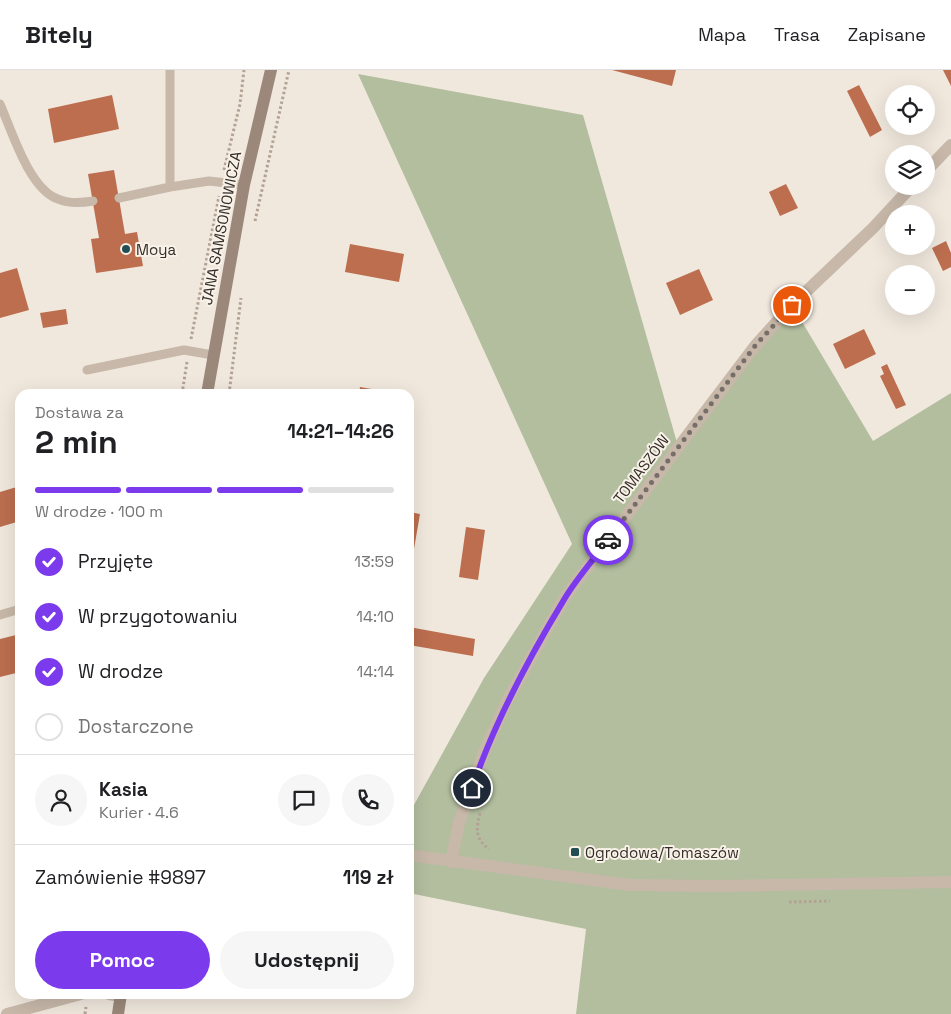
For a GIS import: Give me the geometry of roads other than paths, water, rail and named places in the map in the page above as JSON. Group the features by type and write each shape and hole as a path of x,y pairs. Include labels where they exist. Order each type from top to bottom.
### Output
{"main road":[{"name":"JANA SAMSONOWICZA","path":"208,389 244,186 271,70"},
{"path":"117,999 118,1014"}],"street":[{"path":"935,162 951,145"},
{"name":"TOMASZÓW","path":"451,862 459,824 484,752 508,699 565,597 755,346 792,305 873,228 904,195"},
{"path":"414,856 629,885 714,886 951,882"},
{"path":"7,1014 63,999"}],"lane":[{"path":"170,70 170,187"},
{"path":"0,104 30,174 39,187 57,199 77,203 92,201"},
{"path":"119,198 208,181 244,186"},
{"path":"87,370 188,350 213,355"},
{"path":"0,615 15,610"}],"place":[{"name":"Moya","path":"126,249"},
{"name":"Ogrodowa/Tomaszów","path":"575,852"}]}
